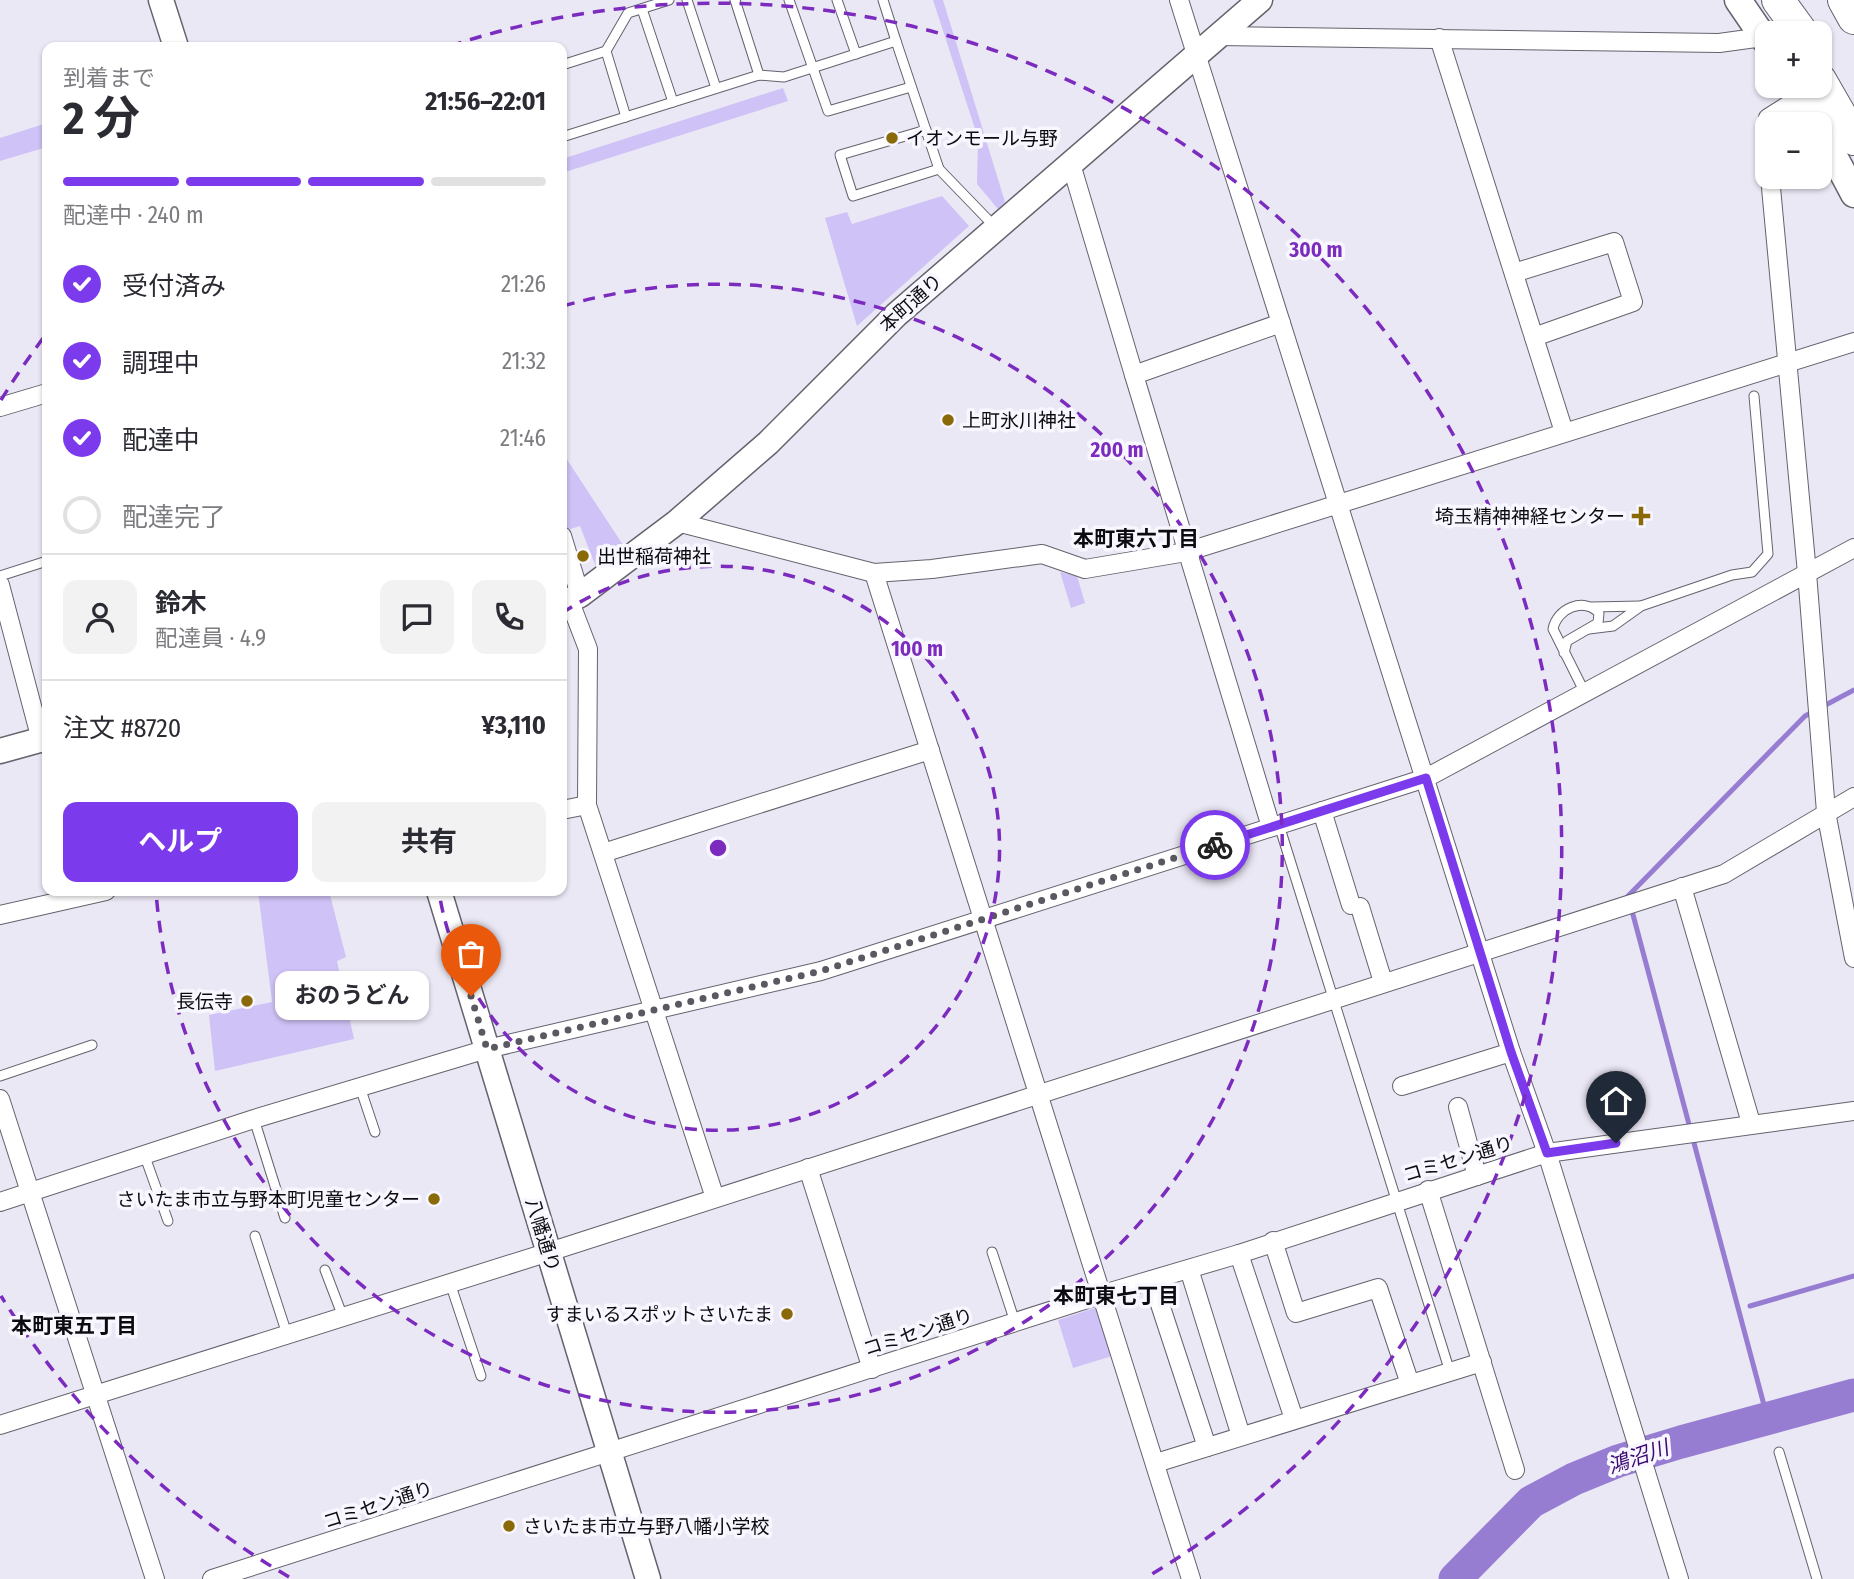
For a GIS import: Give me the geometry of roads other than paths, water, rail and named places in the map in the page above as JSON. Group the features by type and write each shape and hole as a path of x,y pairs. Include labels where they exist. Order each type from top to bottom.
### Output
{"highway":[{"path":"1767,0 1770,21"},
{"path":"1778,0 1793,21"},
{"path":"1844,0 1854,18"},
{"path":"1832,80 1854,115"},
{"path":"1815,98 1854,139"}],"main road":[{"path":"161,0 174,42"},
{"name":"本町通り","path":"571,600 677,522 768,443 896,315 1260,0"},
{"path":"1738,0 1757,21"},
{"path":"1832,153 1854,194"},
{"path":"0,751 42,740"},
{"name":"八幡通り","path":"441,896 648,1579"}],"street":[{"path":"1179,0 1340,502 1511,1052 1547,1153 1679,1579"},
{"path":"1220,36 1720,43 1755,40"},
{"path":"1439,38 1564,432"},
{"path":"1776,112 1792,98"},
{"path":"1072,164 1186,552 1275,826"},
{"path":"1771,189 1826,812 1854,958"},
{"path":"1514,273 1614,242 1633,302 1534,337"},
{"path":"1134,375 1281,323"},
{"path":"677,522 874,573 932,569 1042,554 1085,569 1186,552 1854,342"},
{"path":"0,407 42,394"},
{"path":"0,1202 254,1119 487,1049 655,1012 821,971 1426,778 1854,548"},
{"path":"567,572 571,600 588,649 587,805 715,1198"},
{"path":"874,573 1191,1579"},
{"path":"0,585 42,732"},
{"path":"603,853 930,750"},
{"path":"0,1424 549,1252 1332,997 1724,874 1854,797"},
{"path":"567,809 587,805"},
{"path":"1322,811 1383,982"},
{"path":"1682,887 1751,1123"},
{"path":"0,915 84,896"},
{"path":"1402,1086 1511,1052"},
{"path":"0,1099 33,1192 155,1579"},
{"path":"1458,1107 1477,1176"},
{"name":"コミセン通り","path":"212,1579 610,1454 1100,1295 1239,1254 1547,1153 1854,1111"},
{"path":"808,1168 872,1369"},
{"path":"1428,1191 1515,1469"},
{"path":"1273,1241 1296,1313 1378,1288 1410,1384"},
{"path":"1239,1254 1294,1419"},
{"path":"1189,1269 1241,1436"},
{"path":"1152,1280 1207,1447"},
{"path":"1156,1463 1482,1362"}],"lane":[{"path":"567,63 606,51 628,13 669,0"},
{"path":"687,0 716,88"},
{"path":"735,0 759,75"},
{"path":"789,0 828,111 911,87"},
{"path":"837,0 856,54"},
{"path":"883,0 939,169 996,228"},
{"path":"642,9 673,102"},
{"path":"567,135 759,75 784,77 896,41"},
{"path":"606,51 626,117"},
{"path":"926,130 840,155 853,196 939,169"},
{"path":"1564,653 1567,641 1590,629 1613,626 1641,606 1732,575 1752,572 1768,554 1754,396"},
{"path":"0,576 42,563"},
{"path":"1585,693 1555,634 1554,623 1573,606 1641,606"},
{"path":"1590,629 1599,618 1592,607"},
{"path":"1275,826 1450,1372"},
{"path":"0,1076 92,1045"},
{"path":"360,1087 375,1132"},
{"path":"254,1119 285,1218"},
{"path":"144,1154 168,1221"},
{"path":"255,1236 287,1335"},
{"path":"992,1252 1015,1322"},
{"path":"325,1270 343,1317"},
{"path":"450,1283 481,1376"},
{"path":"1780,1452 1817,1579"}],"waterway":[{"path":"1768,1420 1628,896 1805,716 1854,690"},
{"path":"1750,1306 1854,1276"},
{"name":"鴻沼川","path":"1455,1579 1531,1502 1574,1479 1618,1461 1681,1442 1854,1395"}],"place":[{"name":"イオンモール与野","path":"892,138"},
{"name":"上町氷川神社","path":"948,420"},
{"name":"埼玉精神神経センター","path":"1641,516"},
{"name":"出世稲荷神社","path":"583,556"},
{"name":"おのうどん","path":"471,996"},
{"name":"長伝寺","path":"247,1001"},
{"name":"さいたま市立与野本町児童センター","path":"434,1199"},
{"name":"すまいるスポットさいたま","path":"787,1314"},
{"name":"さいたま市立与野八幡小学校","path":"509,1526"}],"district":[{"name":"本町東六丁目","path":"1136,539"},
{"name":"本町東七丁目","path":"1116,1296"},
{"name":"本町東五丁目","path":"74,1326"}]}
